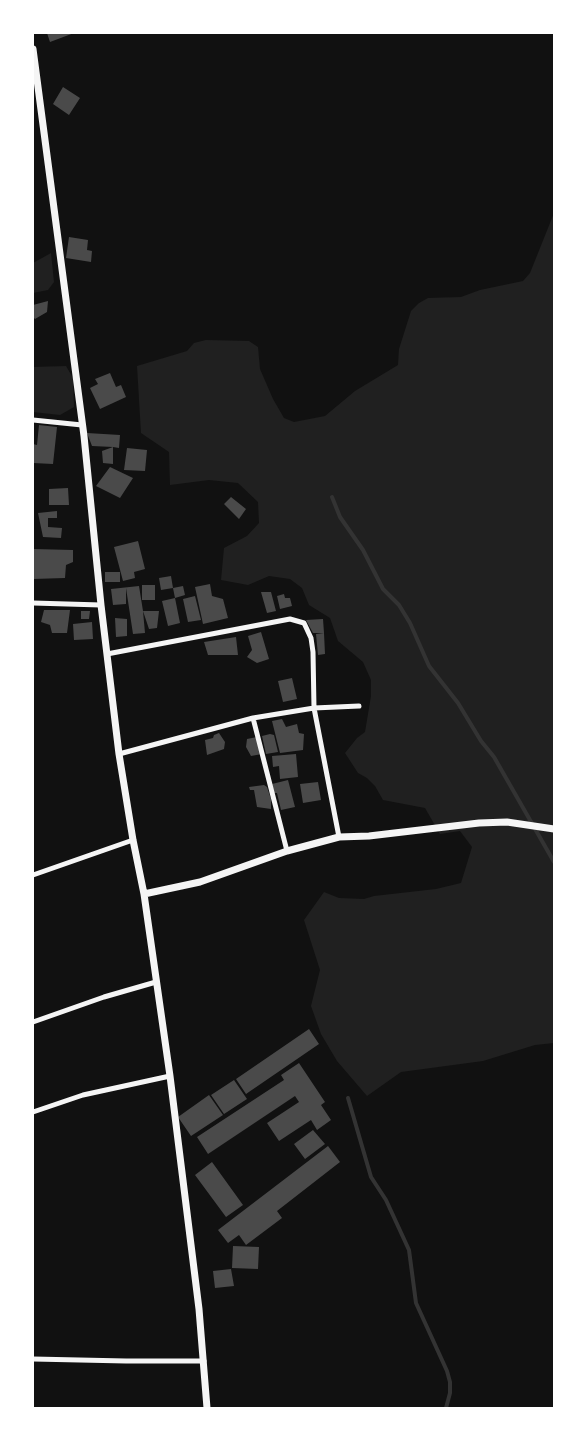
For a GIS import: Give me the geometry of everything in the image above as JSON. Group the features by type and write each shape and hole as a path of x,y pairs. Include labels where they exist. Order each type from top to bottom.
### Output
{"street":[{"path":"33,50 82,425 119,754 144,894 171,1076 204,1361 207,1408"},
{"path":"33,420 82,425"},
{"path":"33,603 101,605"},
{"path":"107,654 232,628 290,619 304,623 311,638 314,708 339,837"},
{"path":"119,754 253,718 314,708 359,706"},
{"path":"253,718 287,851"},
{"path":"144,894 180,888 287,851 339,837 369,836 479,823 507,822 554,829"},
{"path":"33,875 133,840"},
{"path":"33,1022 104,997 156,982"},
{"path":"33,1112 83,1095 171,1076"},
{"path":"33,1359 204,1361"}],"shaded area":[{"path":"554,213 554,1043 535,1045 483,1061 401,1072 367,1096 337,1061 321,1034 311,1006 320,970 304,920 324,892 339,898 364,899 436,889 461,883 472,847 460,831 440,834 425,808 383,800 375,786 358,773 345,753 365,732 371,696 371,680 363,662 338,641 330,618 309,605 302,588 290,579 269,576 248,585 221,580 224,548 247,536 259,523 258,502 238,483 209,480 170,485 169,452 141,433 137,366 187,351 194,343 206,340 249,341 258,347 260,369 284,418 294,422 325,416 355,391 398,365 399,349 411,311 419,303 428,298 461,297 480,290 523,281 530,273"},
{"path":"51,253 54,282 48,290 33,293 33,263"},
{"path":"66,366 73,378 74,407 60,415 33,412 33,367"}],"building":[{"path":"47,33 74,33 50,42"},
{"path":"63,87 80,98 69,115 53,104"},
{"path":"69,237 88,240 87,250 92,251 91,262 66,258"},
{"path":"48,301 47,312 35,319 33,305"},
{"path":"110,373 116,387 121,385 126,397 100,409 90,388 98,384 95,379"},
{"path":"39,425 57,427 53,464 33,463 33,444 37,445"},
{"path":"87,433 120,435 119,448 92,446"},
{"path":"113,447 113,464 103,463 102,451"},
{"path":"127,448 147,450 145,471 124,470"},
{"path":"110,467 133,478 120,498 96,486"},
{"path":"68,488 69,505 49,505 49,489"},
{"path":"231,497 246,509 239,519 224,504"},
{"path":"57,511 57,518 48,518 48,527 62,528 61,538 43,537 38,513"},
{"path":"138,541 145,569 134,572 135,578 123,581 114,547"},
{"path":"33,549 73,550 73,562 66,565 65,578 33,579"},
{"path":"105,572 120,572 120,582 105,582"},
{"path":"171,576 173,588 161,590 159,578"},
{"path":"210,584 212,596 223,599 228,618 203,624 195,587"},
{"path":"142,585 155,585 155,600 142,600"},
{"path":"139,586 145,633 133,634 126,588 126,604 113,605 111,589"},
{"path":"183,586 185,595 175,598 173,588"},
{"path":"261,592 271,592 276,611 267,613"},
{"path":"284,594 285,598 290,598 292,606 280,609 277,596"},
{"path":"195,596 201,620 188,622 183,599"},
{"path":"175,598 180,623 168,626 162,601"},
{"path":"44,610 70,610 67,633 52,633 50,625 41,622"},
{"path":"81,611 90,611 89,619 81,619"},
{"path":"143,611 159,611 157,628 149,629"},
{"path":"115,618 127,619 127,636 116,637"},
{"path":"323,619 324,633 313,633 306,620"},
{"path":"92,622 93,639 74,640 73,624"},
{"path":"261,632 269,659 257,663 247,657 252,650 248,636"},
{"path":"324,633 325,654 318,655 316,634"},
{"path":"236,637 238,655 208,655 204,642"},
{"path":"292,678 297,699 283,702 278,681"},
{"path":"282,719 286,727 297,724 299,733 304,734 303,750 280,753 272,721"},
{"path":"219,733 225,742 224,749 207,755 205,740"},
{"path":"274,735 278,752 266,754 262,736"},
{"path":"257,737 262,754 251,756 246,747 247,739"},
{"path":"296,754 298,777 280,779 279,766 273,767 272,756"},
{"path":"288,780 295,807 281,810 272,784"},
{"path":"318,782 321,800 303,803 300,784"},
{"path":"264,785 271,799 271,809 257,807 254,790 250,790 249,787"},
{"path":"309,1029 319,1044 246,1094 236,1079"},
{"path":"299,1063 325,1102 321,1105 331,1120 317,1130 311,1120 279,1141 267,1123 299,1102 295,1096 208,1154 197,1137 284,1080 281,1075"},
{"path":"234,1080 247,1099 224,1114 211,1095"},
{"path":"209,1095 223,1115 191,1136 178,1117"},
{"path":"313,1130 325,1144 305,1159 294,1144"},
{"path":"328,1146 340,1162 277,1211 282,1218 246,1245 239,1235 228,1243 218,1230"},
{"path":"212,1162 243,1205 226,1217 195,1175"},
{"path":"233,1246 259,1247 258,1269 232,1268"},
{"path":"231,1269 234,1286 215,1288 213,1271"}],"waterway":[{"path":"332,497 340,517 363,550 383,589 399,605 410,623 429,666 458,703 481,741 494,757 554,862"},
{"path":"348,1098 371,1177 386,1200 409,1250 416,1303 450,1382 446,1408"}]}
